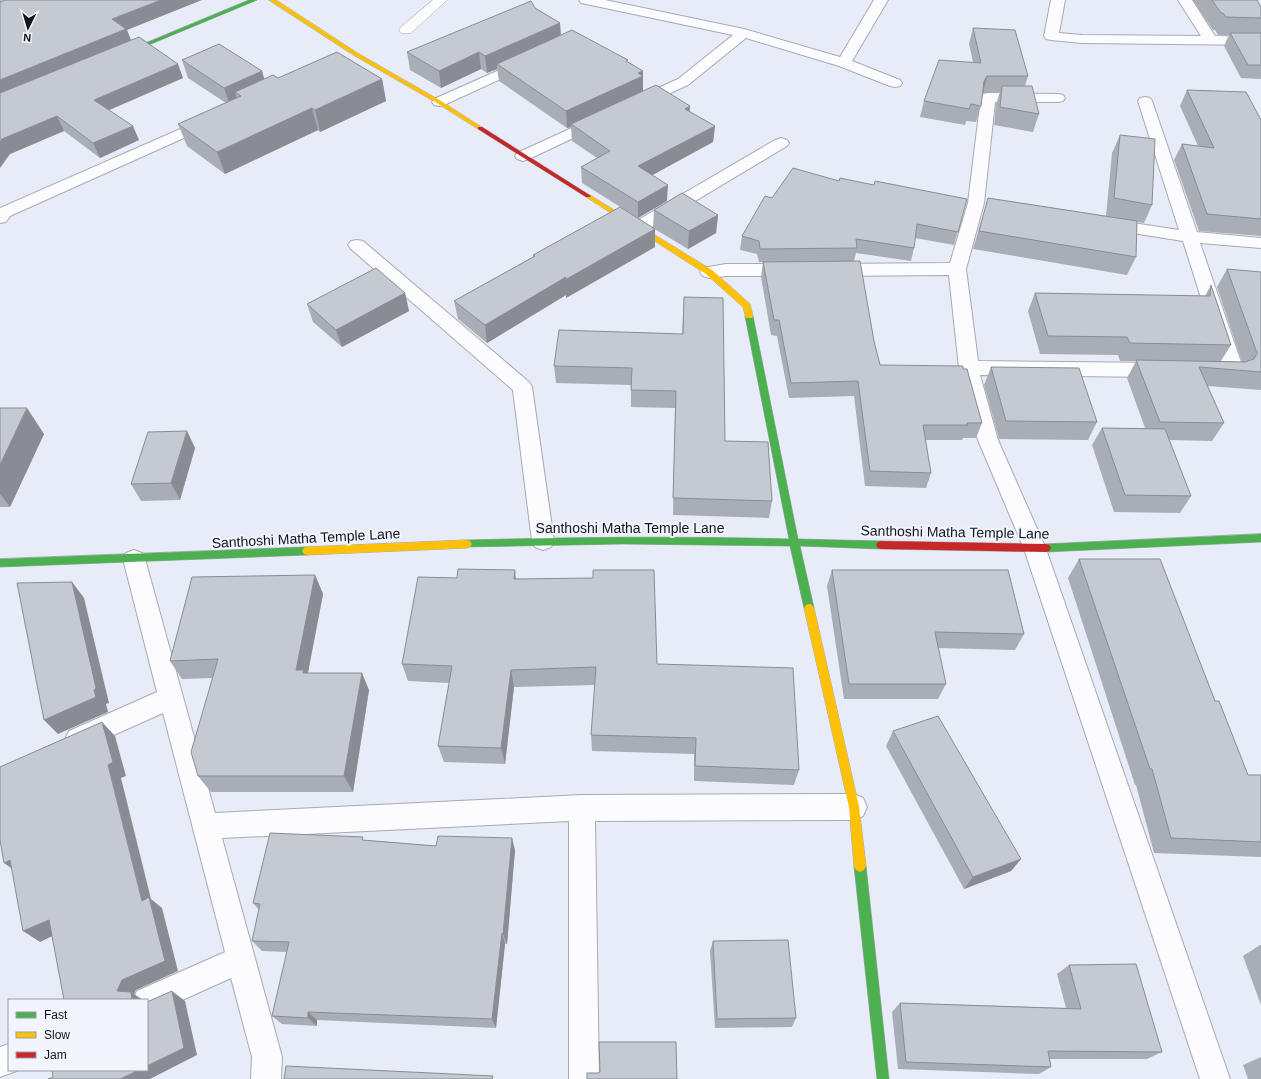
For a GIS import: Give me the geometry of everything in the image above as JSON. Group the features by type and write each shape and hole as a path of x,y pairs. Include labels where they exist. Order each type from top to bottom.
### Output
{"street":[{"path":"109,59 254,0"},
{"path":"272,0 357,55 439,102 709,272 747,306 794,542 854,807 883,1079"},
{"path":"586,0 744,33 844,63 895,83"},
{"path":"637,11 648,0"},
{"path":"844,63 880,0"},
{"path":"1058,0 1051,36 1082,38 1261,41"},
{"path":"1185,0 1210,40"},
{"path":"627,108 683,82 744,33"},
{"path":"342,62 357,55"},
{"path":"439,102 540,55"},
{"path":"1058,98 988,97 976,203 957,269 969,368 988,440 1035,549 1215,1079"},
{"path":"969,368 1234,371 1145,101"},
{"path":"523,156 613,114"},
{"path":"1,214 220,116"},
{"path":"639,227 781,142"},
{"path":"1091,221 1190,237 1261,242"},
{"path":"357,245 522,387 543,542"},
{"path":"709,272 726,270 957,269"},
{"name":"Santhoshi Matha Temple Lane","path":"0,563 543,542 794,542 1035,549 1261,538"},
{"path":"134,559 266,1057 266,1079"},
{"path":"57,749 170,698"},
{"path":"205,826 582,808 854,807"},
{"path":"582,808 584,1079"},
{"path":"148,1001 241,959"}],"lane":[{"path":"406,30 441,0"}],"building":[{"path":"6,0 161,0 112,19 126,29 0,80 0,2"},
{"path":"1212,0 1257,0 1261,7 1261,18 1226,17 1223,13 1221,13"},
{"path":"531,1 535,8 560,23 485,56 479,52 439,71 407,52"},
{"path":"973,28 1015,30 1028,76 987,76 984,81 981,106 971,104 969,109 924,101 939,60 981,63"},
{"path":"572,30 628,60 626,61 643,71 638,73 643,76 566,111 497,64"},
{"path":"1230,33 1261,33 1261,65 1248,65"},
{"path":"139,37 178,64 94,100 133,126 93,143 57,116 2,139 0,142 0,93"},
{"path":"219,44 262,71 224,88 182,60"},
{"path":"337,52 382,79 315,110 312,108 217,152 178,124 241,96 235,92 273,75 278,78"},
{"path":"656,85 690,106 685,109 715,126 638,166 668,185 638,202 581,167 610,151 571,124"},
{"path":"1002,86 1032,86 1039,114 1000,107"},
{"path":"1187,90 1246,92 1261,120 1261,219 1207,214 1182,144 1214,148"},
{"path":"1120,135 1155,139 1152,205 1114,198"},
{"path":"793,168 839,181 840,178 874,185 875,181 967,199 958,232 917,224 914,248 856,239 857,248 760,249 759,241 742,236 765,196 772,198"},
{"path":"682,193 718,215 689,231 654,210"},
{"path":"988,198 1137,221 1136,257 979,231"},
{"path":"620,207 655,229 565,280 566,277 485,325 454,301 535,256 533,255"},
{"path":"860,261 874,341 880,365 963,366 963,369 967,369 982,423 967,423 968,425 923,425 931,473 870,471 858,381 791,383 779,320 774,320 763,262"},
{"path":"376,268 405,293 336,330 307,304"},
{"path":"1227,269 1261,272 1261,372 1199,367 1224,423 1160,422 1136,360 1245,362 1254,359 1257,353"},
{"path":"1211,285 1231,345 1130,343 1127,337 1048,336 1035,293 1210,296"},
{"path":"684,297 723,298 725,441 768,442 772,501 673,498 676,391 631,390 632,368 554,366 559,330 683,334"},
{"path":"991,367 1079,368 1097,422 1006,421"},
{"path":"0,408 27,408 0,465"},
{"path":"1102,428 1165,429 1191,496 1125,495"},
{"path":"187,431 171,483 131,484 148,432"},
{"path":"1079,559 1160,559 1215,701 1219,701 1248,775 1261,775 1261,842 1171,838 1152,769 1150,769"},
{"path":"458,569 515,570 514,579 593,578 593,570 654,570 657,664 793,668 799,770 695,766 696,738 591,735 596,667 511,670 501,748 438,746 452,666 402,664 418,577 457,578"},
{"path":"832,570 1008,570 1024,634 935,632 946,684 849,684"},
{"path":"315,575 296,670 304,670 303,673 362,673 344,776 198,776 191,752 218,659 170,661 192,577"},
{"path":"72,582 96,688 94,690 96,697 44,720 17,583"},
{"path":"938,716 1021,859 973,877 893,731"},
{"path":"102,722 113,762 108,765 142,901 149,897 165,961 122,980 117,991 131,992 132,999 64,999 49,920 23,931 10,860 4,863 0,840 0,767"},
{"path":"270,833 363,837 362,840 436,846 438,836 512,838 503,934 502,933 492,1019 308,1012 308,1018 272,1016 289,942 252,941 260,904 253,903"},
{"path":"788,940 796,1018 717,1019 713,941"},
{"path":"1136,964 1162,1052 1048,1051 1051,1067 906,1062 900,1003 1081,1009 1069,965"},
{"path":"172,991 184,1048 148,1066 148,1002"},
{"path":"599,1042 676,1042 677,1079 587,1079 587,1073 600,1072"},
{"path":"286,1066 493,1076 492,1079 284,1079"},
{"path":"52,1071 137,1071 120,1079 48,1079 53,1077"}],"traffic: fast":[{"path":"120,55 254,0"},
{"path":"749,316 794,542 809,608"},
{"path":"1046,548 1261,538"},
{"path":"467,544 570,541 726,541 881,545"},
{"path":"0,563 307,551"},
{"path":"860,866 883,1079"}],"traffic: slow":[{"path":"272,0 357,55 439,102 480,128"},
{"path":"588,196 709,272 747,306 749,316"},
{"path":"307,551 467,544"},
{"path":"809,608 854,807 860,866"}],"traffic: jam":[{"path":"480,128 588,196"},
{"path":"881,545 1046,548"}]}
